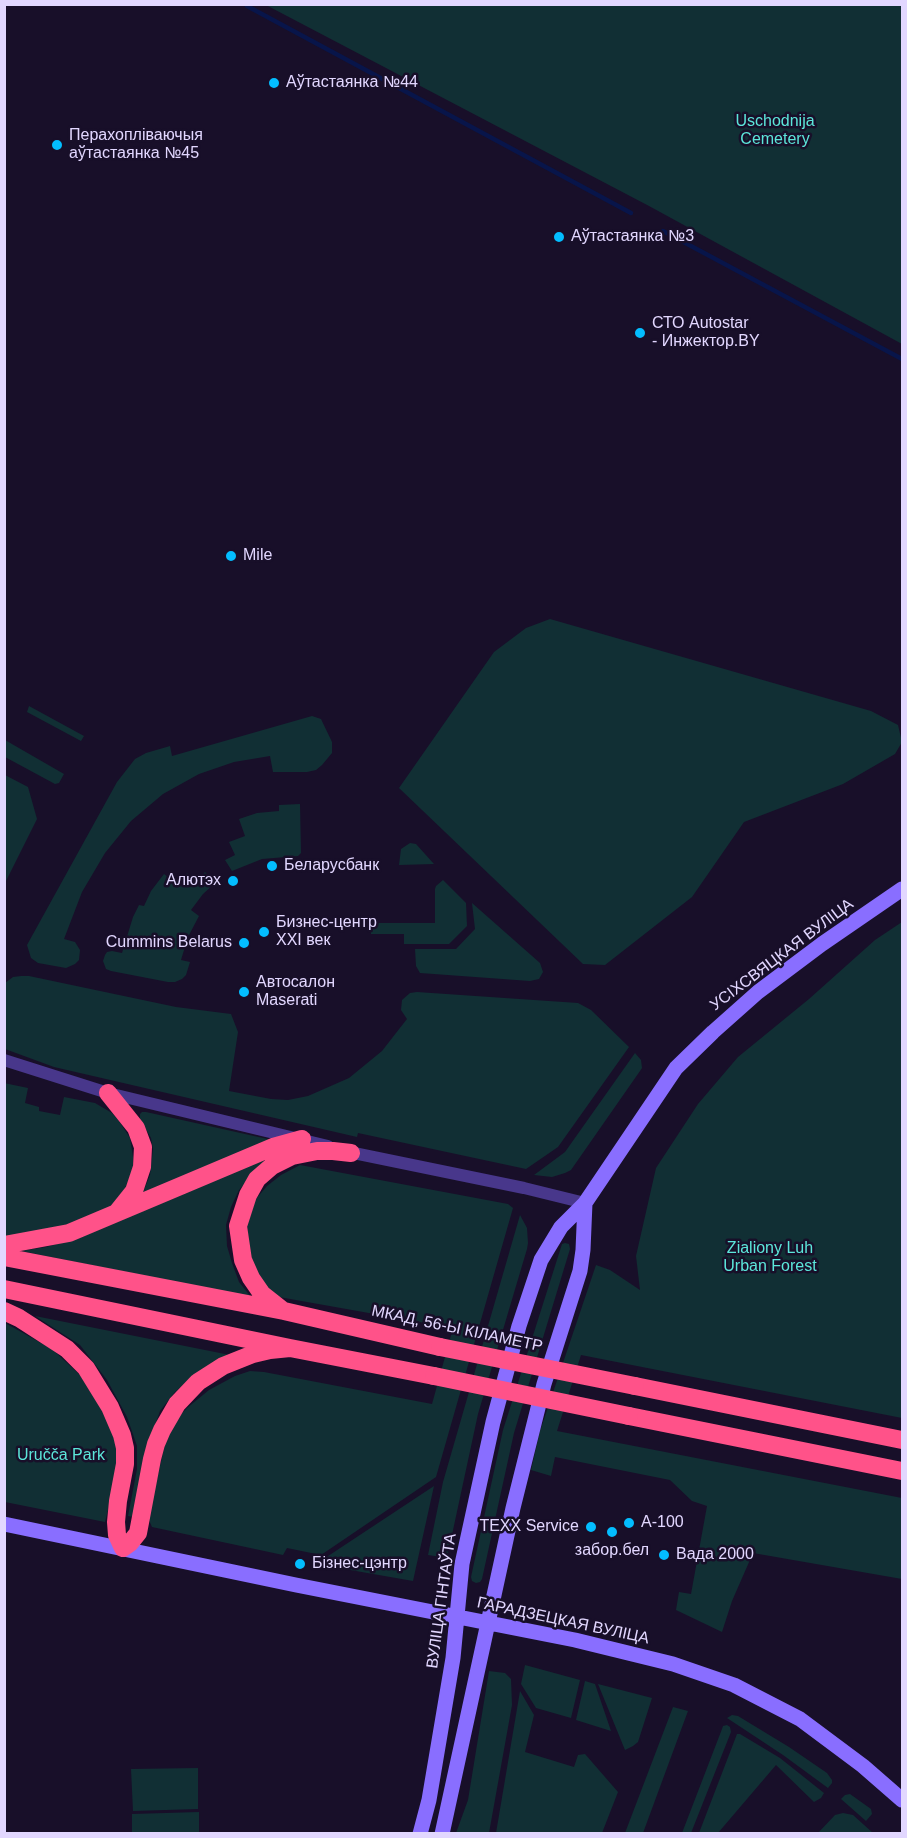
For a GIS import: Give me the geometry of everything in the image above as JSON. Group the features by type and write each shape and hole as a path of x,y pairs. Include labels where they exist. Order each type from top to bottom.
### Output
{"highway":[{"path":"108,1093 136,1128 143,1147 142,1167 134,1191 118,1212"},
{"path":"4,1245 69,1233 273,1147 302,1139"},
{"path":"284,1311 262,1294 243,1260 238,1226 248,1195 257,1179 272,1166 292,1156 317,1151 351,1153"},
{"name":"МКАД, 56-Ы КІЛАМЕТР","path":"4,1257 284,1311 440,1347 903,1440"},
{"path":"4,1289 903,1471"},
{"path":"4,1311 67,1348 86,1368 110,1407 118,1423 125,1448 125,1464 116,1522 117,1534 123,1548 138,1533 154,1452 162,1430 177,1404 198,1382 223,1366 253,1354 290,1348"}],"main road":[{"name":"УСІХСВЯЦКАЯ ВУЛІЦА","path":"506,1374 541,1260 561,1227 585,1203 676,1068 712,1032 758,992 822,944 903,889"},
{"path":"442,1833 507,1529 544,1384 580,1271 585,1203"},
{"name":"ВУЛІЦА ГІНТАЎТА","path":"420,1833 429,1800 453,1658 462,1564 493,1422 506,1374"},
{"name":"ГАРАДЗЕЦКАЯ ВУЛІЦА","path":"4,1524 294,1585 574,1640 673,1664 734,1685 800,1719 903,1800"}],"street":[{"path":"4,1060 108,1093 302,1139 351,1153 524,1188 585,1203"}],"green space":[{"name":"Uschodnija Cemetery","path":"266,5 902,5 902,344 649,206"},
{"path":"550,619 871,711 898,725 902,742 895,754 843,784 744,822 692,897 605,965 583,964 399,788 494,652 526,628"},
{"path":"29,706 84,736 81,741 27,712"},
{"path":"312,716 321,719 332,742 332,753 322,765 316,770 307,772 273,772 270,756 234,762 199,774 163,794 131,821 105,853 82,892 64,939 75,942 80,950 79,960 66,968 38,963 31,958 27,945 117,782 135,759 170,746 172,756"},
{"path":"5,740 64,774 59,783 55,784 5,757"},
{"path":"5,775 28,787 37,819 5,883"},
{"path":"300,804 301,853 298,856 262,859 232,871 225,860 235,855 229,842 245,836 239,819 257,813 279,811 279,805"},
{"path":"410,843 416,844 434,864 399,865 401,849"},
{"path":"205,872 215,883 191,910 199,916 188,937 181,960 190,962 186,975 182,979 168,982 106,969 103,961 105,955 112,951 122,953 139,905 144,906 151,891 164,874 177,884 187,873 197,880"},
{"path":"443,880 466,903 467,926 449,944 404,944 404,934 371,934 370,923 435,923 435,889"},
{"path":"472,903 540,963 543,972 539,979 530,981 420,973 416,966 415,949 456,949 475,929"},
{"name":"Zialiony Luh Urban Forest","path":"902,922 902,1418 581,1355 557,1431 902,1498 902,1579 753,1553 732,1601 722,1632 676,1610 679,1592 691,1594 707,1506 692,1501 670,1480 555,1457 551,1476 531,1470 540,1431 596,1265 610,1270 640,1290 636,1256 656,1168 698,1104 738,1057 809,999 875,940"},
{"path":"21,976 176,1007 231,1014 238,1032 229,1091 271,1099 288,1100 308,1096 349,1078 382,1051 407,1019 401,1010 402,1000 410,993 578,1003 591,1010 629,1047 558,1147 526,1169 358,1133 357,1137 54,1067 5,1049 5,983 13,977"},
{"path":"635,1053 641,1060 642,1068 571,1170 552,1177 534,1175 565,1152"},
{"path":"4,1083 28,1088 25,1103 39,1107 39,1111 60,1115 64,1097 95,1103 112,1113 119,1121 130,1138 133,1168 126,1187 111,1207 77,1224 5,1237"},
{"path":"142,1112 272,1140 147,1194 143,1192 150,1175 153,1149 151,1138 140,1119"},
{"path":"270,1159 239,1190 226,1225 227,1246 232,1263 239,1282 251,1297 21,1251 76,1239"},
{"path":"300,1165 508,1204 513,1208 436,1477 321,1555 287,1548 283,1555 152,1527 148,1518 166,1440 177,1418 209,1390 235,1376 250,1371 264,1372 432,1404 453,1328 279,1297 268,1289 258,1274 251,1258 247,1227 255,1200 281,1175"},
{"path":"520,1215 527,1228 527,1249 478,1414 447,1558 428,1555 443,1482"},
{"path":"562,1244 569,1244 570,1249 514,1433 482,1579 476,1583 471,1577 503,1430"},
{"path":"35,1316 230,1355 190,1379 175,1392 160,1411 146,1451 133,1517 128,1516 137,1469 137,1446 127,1417 107,1380 80,1345"},
{"name":"Uručča Park","path":"5,1323 52,1349 80,1375 101,1406 114,1437 119,1466 105,1522 5,1502"},
{"path":"434,1486 413,1581 316,1564"},
{"path":"525,1665 580,1680 571,1718 536,1708 521,1684"},
{"path":"489,1671 505,1673 511,1679 512,1705 489,1833 456,1833 468,1800"},
{"path":"585,1681 595,1684 611,1731 576,1720"},
{"path":"598,1684 652,1698 638,1742 625,1750"},
{"path":"520,1691 534,1715 525,1752 574,1767 578,1755 585,1754 618,1792 602,1833 496,1833"},
{"path":"673,1707 688,1711 643,1833 625,1833"},
{"path":"732,1715 738,1716 789,1747 827,1773 832,1783 828,1788 727,1718"},
{"path":"727,1725 731,1732 691,1833 682,1833 723,1726"},
{"path":"737,1734 780,1758 824,1793 814,1802 776,1765 718,1833 699,1833"},
{"path":"198,1768 198,1809 133,1811 131,1769"},
{"path":"850,1794 871,1809 872,1814 866,1821 841,1799"},
{"path":"199,1812 199,1833 132,1833 132,1814"},
{"path":"843,1813 853,1815 873,1833 818,1833 835,1815"}],"waterway":[{"path":"247,6 631,213"},
{"path":"663,231 902,359"}],"place":[{"name":"Аўтастаянка №44","path":"274,83"},
{"name":"Перахопліваючыя аўтастаянка №45","path":"57,145"},
{"name":"Аўтастаянка №3","path":"559,237"},
{"name":"СТО Autostar - Инжектор.BY","path":"640,333"},
{"name":"Mile","path":"231,556"},
{"name":"Беларусбанк","path":"272,866"},
{"name":"Алютэх","path":"233,881"},
{"name":"Бизнес-центр XXI век","path":"264,932"},
{"name":"Cummins Belarus","path":"244,943"},
{"name":"Автосалон Maserati","path":"244,992"},
{"name":"A-100","path":"629,1523"},
{"name":"TEXX Service","path":"591,1527"},
{"name":"забор.бел","path":"612,1532"},
{"name":"Вада 2000","path":"664,1555"},
{"name":"Бізнес-цэнтр","path":"300,1564"}]}
